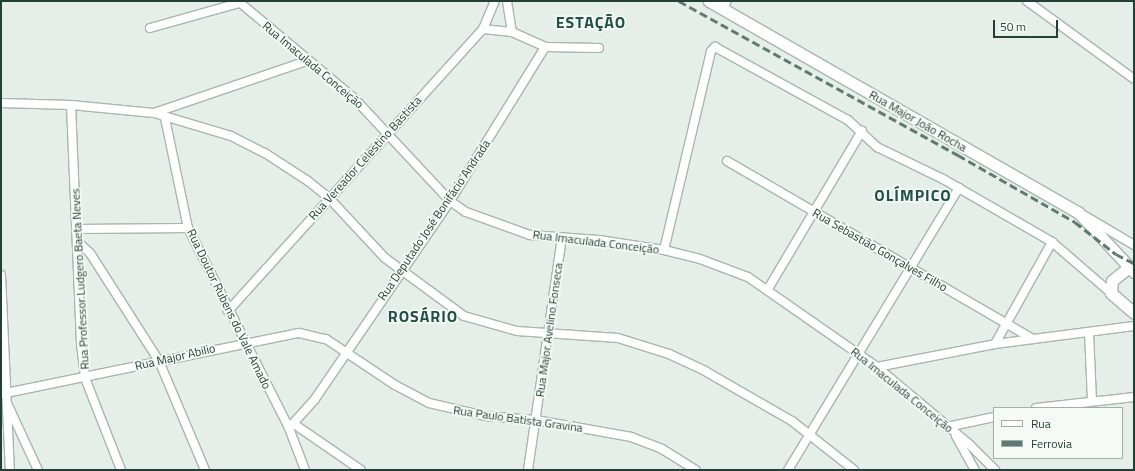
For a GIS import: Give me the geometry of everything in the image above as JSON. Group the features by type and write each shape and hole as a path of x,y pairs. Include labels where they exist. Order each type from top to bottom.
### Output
{"main road":[{"name":"Rua Major João Rocha","path":"708,1 725,5 1078,212 1131,269"},
{"path":"1131,269 1112,281 1111,293 1134,313"}],"street":[{"name":"Rua Vereador Celestino Bastista","path":"228,311 483,29 495,1"},
{"path":"507,1 512,32"},
{"path":"1027,1 1134,79"},
{"path":"150,28 238,2"},
{"name":"Rua Imaculada Conceição","path":"238,2 307,61 353,97 450,201 510,230 530,235 562,237 664,250 700,259 748,277 768,289 878,367 955,433 995,470"},
{"path":"483,29 512,32 545,47 599,48"},
{"name":"Rua Deputado José Bonifácio Andrada","path":"291,426 347,351 400,270 450,201 545,47"},
{"path":"664,250 712,47 721,49 848,120 877,147 959,188 1052,242 1111,293"},
{"path":"154,113 307,61"},
{"path":"1,103 71,105 154,113 165,118 203,126 245,142 288,167 329,198 400,270 447,306 480,323 517,331 550,332 618,338 669,354 705,370 811,434 854,470"},
{"name":"Rua Professor Ludgero Baeta Neves","path":"71,105 85,378 121,470"},
{"name":"Rua Doutor Rubens do Vale Amado","path":"165,118 188,228 244,342 291,426 305,470"},
{"path":"768,289 813,211 862,132"},
{"name":"Rua Sebastião Gonçalves Filho","path":"727,162 1033,339"},
{"path":"788,470 860,354 959,188"},
{"path":"1078,212 1134,244"},
{"path":"77,229 188,228"},
{"name":"Rua Major Avelino Fonseca","path":"528,470 550,332 562,237"},
{"path":"78,242 90,253 159,361 205,470"},
{"path":"995,344 1052,242"},
{"path":"1088,273 1112,281"},
{"path":"1,275 4,396 10,470"},
{"path":"878,367 995,344 1134,326"},
{"path":"1089,332 1092,400"},
{"name":"Rua Major Abilio","path":"4,396 244,342 299,333 326,339 347,351"},
{"name":"Rua Paulo Batista Gravina","path":"347,351 394,385 429,403 486,416 536,420 641,440 696,470"},
{"path":"4,396 38,470"},
{"path":"1043,407 1092,400 1134,397"},
{"path":"947,427 993,417"},
{"path":"291,426 361,470"},
{"path":"955,433 975,470"}],"railway":[{"path":"679,1 958,155 1075,222 1116,254 1134,263"}],"district":[{"name":"ESTAÇÃO","path":"591,22"},
{"name":"OLÍMPICO","path":"913,195"},
{"name":"ROSÁRIO","path":"423,316"}]}
